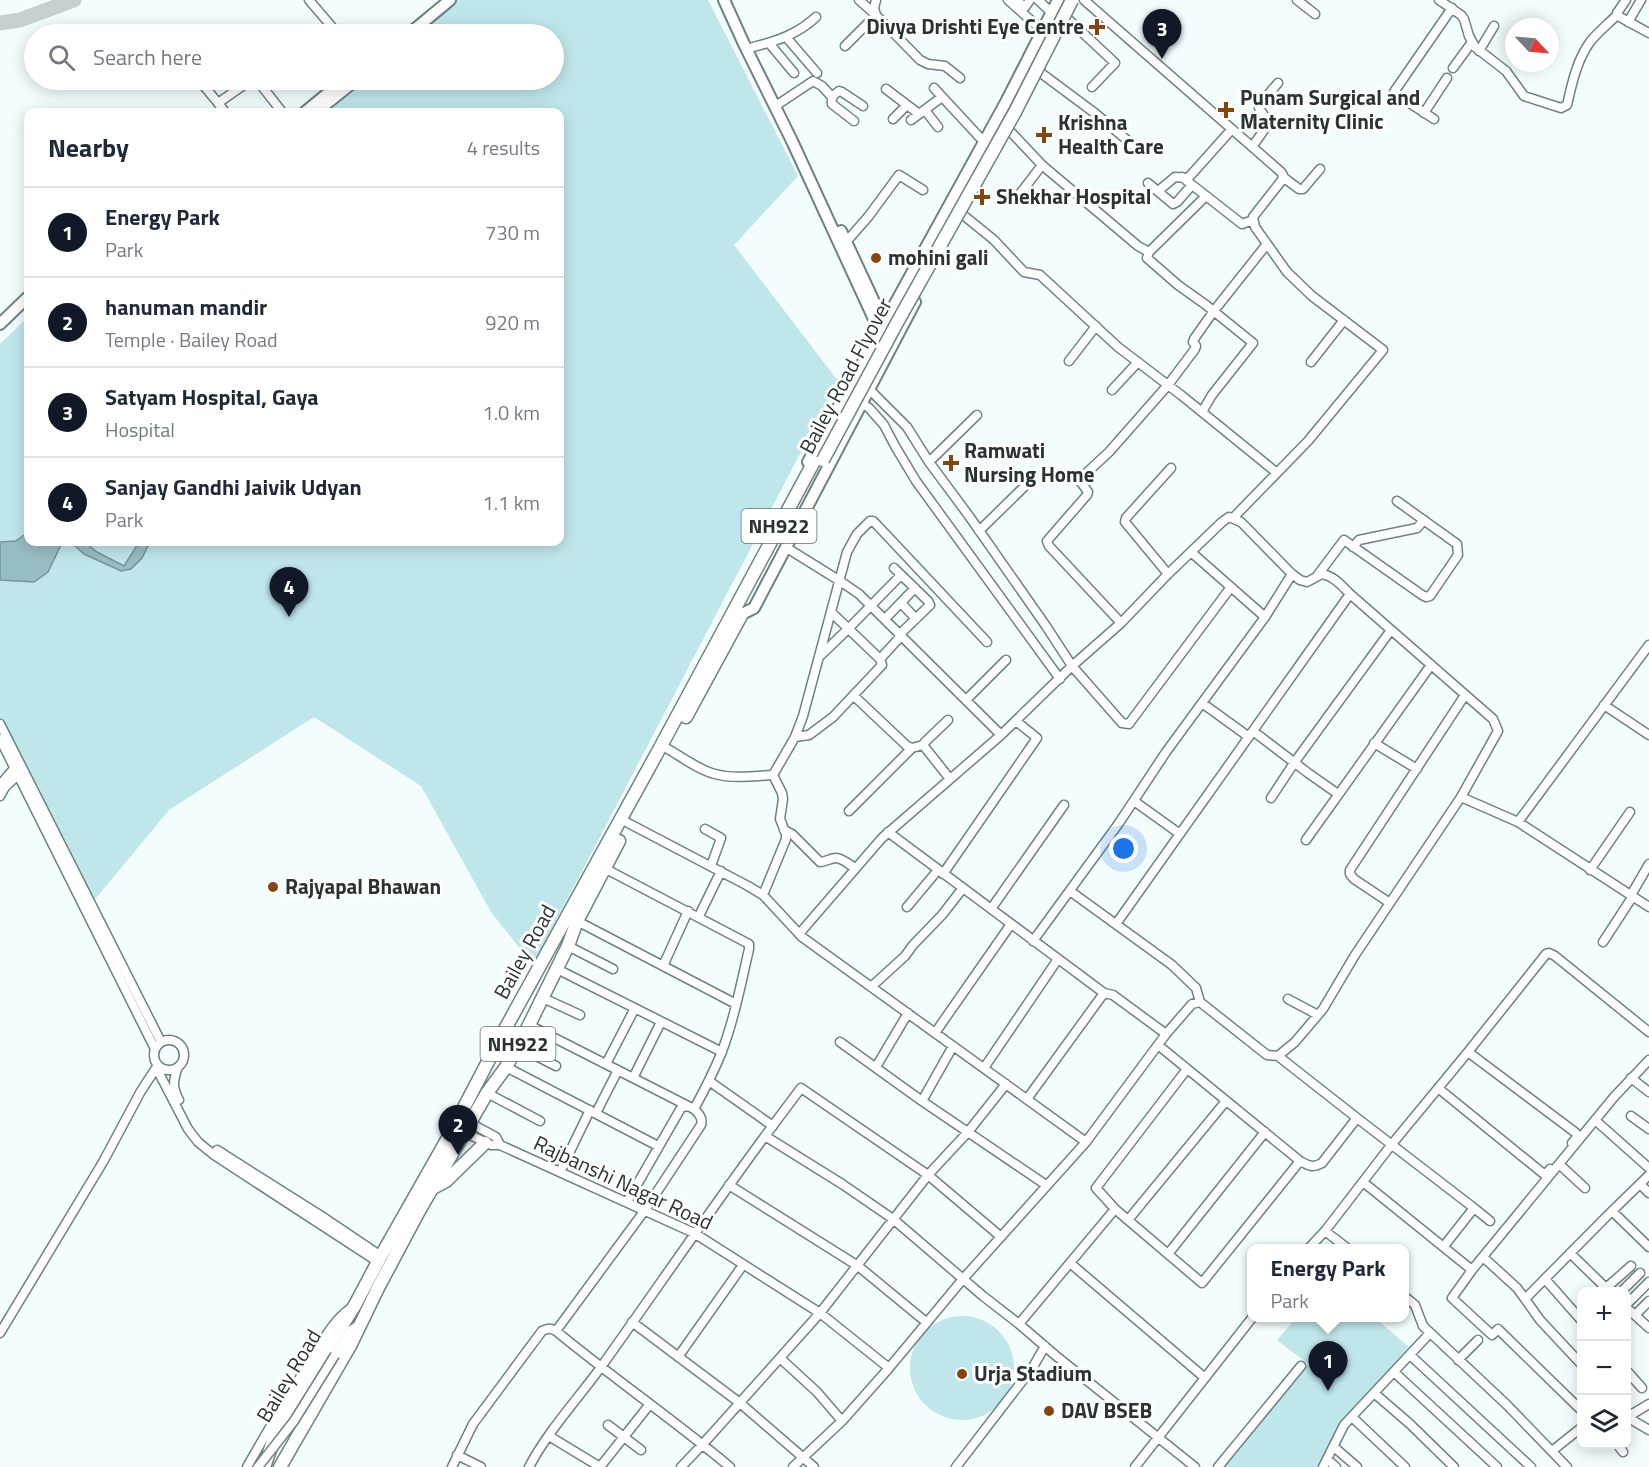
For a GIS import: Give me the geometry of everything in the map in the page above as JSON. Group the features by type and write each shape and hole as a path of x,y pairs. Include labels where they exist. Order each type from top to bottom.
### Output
{"highway":[{"name":"Bailey Road Flyover","path":"737,613 951,213 1009,111 1065,0"},
{"name":"Bailey Road Flyover","path":"820,458 1015,112 1072,0"},
{"name":"Bailey Road","path":"280,1467 362,1322 419,1211 529,1025 604,868 737,613"},
{"name":"Bailey Road","path":"264,1467 278,1427 355,1305 536,973 737,613"},
{"path":"536,973 526,1005 528,1008 533,1005 575,926"},
{"path":"482,1075 512,1028 515,1025 518,1026 518,1033 488,1091"},
{"path":"433,1188 446,1182 485,1143"}],"main road":[{"path":"418,23 438,0"},
{"path":"418,23 450,0"},
{"path":"724,0 846,243 882,326"},
{"path":"731,0 873,317 897,337"},
{"path":"1058,0 984,142 864,358 733,604 737,613 754,608 950,236 1010,132 1077,0"},
{"path":"1044,29 1059,36"},
{"path":"310,108 332,90"},
{"path":"321,108 344,90"},
{"path":"954,195 969,203"},
{"path":"936,228 950,236"},
{"path":"901,291 916,301"},
{"path":"0,324 24,301"},
{"path":"0,332 24,310"},
{"path":"864,358 881,367"}],"street":[{"path":"309,0 329,24"},
{"path":"859,0 923,62 945,66 960,78"},
{"path":"876,0 874,8 876,15"},
{"path":"1008,0 1044,29"},
{"path":"1016,0 1024,7 1030,0"},
{"path":"1038,0 1052,12"},
{"path":"1084,0 1299,189 1303,189 1320,169"},
{"path":"1297,0 1315,14"},
{"path":"1440,0 1464,19 1472,42 1479,51 1506,71 1524,96 1563,108 1567,105 1579,61 1590,41 1617,15 1626,0"},
{"path":"1628,22 1641,0"},
{"path":"1434,119 1394,92 1452,9"},
{"path":"845,46 876,15"},
{"path":"1617,15 1649,33"},
{"path":"753,46 769,43 798,32 816,17"},
{"path":"1068,19 1115,63 1092,87"},
{"path":"1479,51 1494,26"},
{"path":"786,37 817,73"},
{"path":"1453,68 1472,42"},
{"path":"769,43 794,73"},
{"path":"1041,73 1133,145"},
{"path":"1424,113 1447,78"},
{"path":"779,106 816,81 832,97 832,104 854,121"},
{"path":"1252,147 1269,123 1259,105 1278,83"},
{"path":"934,88 984,142"},
{"path":"886,89 907,105 922,112 938,127"},
{"path":"207,90 222,108"},
{"path":"218,103 237,90"},
{"path":"264,90 279,108"},
{"path":"832,97 839,91 843,92 863,106"},
{"path":"911,120 942,97"},
{"path":"893,119 907,105"},
{"path":"1158,191 1173,178 1188,177 1192,174 1232,129"},
{"path":"1010,132 1042,165 1138,246 1149,252"},
{"path":"1016,199 1042,165"},
{"path":"846,243 898,175 923,190"},
{"path":"1182,177 1242,224 1253,220 1283,177"},
{"path":"1148,183 1173,204 1192,184"},
{"path":"1202,412 1212,395 1253,343 1171,279 1146,256 1206,196"},
{"path":"962,214 994,240 1024,272 1040,274 1118,347 1277,473"},
{"path":"1233,518 1308,441 1383,350 1312,296 1287,272 1255,227 1253,220"},
{"path":"1121,623 1049,546 1047,541 1088,495 1080,481 1081,478 1109,452 1168,385 1195,349 1194,340 1213,312 1267,244"},
{"path":"1311,362 1344,320"},
{"path":"1069,361 1096,326"},
{"path":"1112,390 1138,362"},
{"path":"869,389 907,427 1072,666 1122,723 1129,724 1231,587"},
{"path":"846,392 876,414 912,474 1060,679"},
{"path":"929,462 977,415"},
{"path":"1168,574 1125,522 1126,518 1171,468"},
{"path":"980,531 1028,483"},
{"path":"1317,576 1344,540 1428,597 1458,555 1457,544 1397,501"},
{"path":"799,934 888,832 1001,735 1072,666 1121,623 1227,518 1233,518 1241,522 1292,574 1304,582 1322,574 1330,576 1492,719 1498,732 1461,797 1355,955 1318,1015 1295,1042 1278,1056"},
{"path":"1353,547 1359,540 1417,528 1424,520"},
{"path":"773,774 795,737 803,716 847,552 856,534 870,521 873,521 987,642"},
{"path":"787,548 859,594 1001,735"},
{"path":"1191,552 1265,617"},
{"path":"880,660 930,605 894,568"},
{"path":"1033,941 1134,801 1166,752 1265,617 1292,574"},
{"path":"820,656 901,575"},
{"path":"885,619 915,588"},
{"path":"1116,924 1350,594"},
{"path":"901,603 916,619"},
{"path":"795,737 812,734 833,717 882,665 880,660 832,613"},
{"path":"1271,798 1391,630"},
{"path":"1518,822 1649,645"},
{"path":"966,700 1006,660"},
{"path":"1305,840 1431,665"},
{"path":"1390,903 1354,879 1350,870 1466,695"},
{"path":"854,696 907,746 912,748"},
{"path":"1202,703 1282,752 1338,794"},
{"path":"1604,705 1648,732"},
{"path":"849,811 912,748 923,745 948,720"},
{"path":"907,907 940,872 1037,738 1016,721"},
{"path":"0,724 18,769"},
{"path":"0,739 18,769 158,1045"},
{"path":"1374,743 1416,769"},
{"path":"923,745 951,779"},
{"path":"668,749 714,774 742,777 773,774"},
{"path":"0,785 18,769"},
{"path":"0,795 18,769"},
{"path":"763,895 785,844 786,834 780,819 782,793 773,774"},
{"path":"1461,797 1518,822 1649,906"},
{"path":"1134,801 1180,834"},
{"path":"991,909 1064,805"},
{"path":"1590,870 1630,812"},
{"path":"628,823 763,895 799,934 1086,1142"},
{"path":"705,829 721,838 711,866"},
{"path":"784,830 792,834 820,862 837,858 855,868"},
{"path":"888,832 1104,993 1113,995 1166,1034"},
{"path":"1603,942 1649,864"},
{"path":"604,868 749,944 736,1004 722,1052 709,1081 690,1107 681,1108 627,1202"},
{"path":"699,916 721,871"},
{"path":"871,987 905,957 963,888"},
{"path":"1070,891 1172,966 1196,988 1200,1002 1267,1055 1278,1056 1490,1221"},
{"path":"663,966 688,911"},
{"path":"935,1033 1011,924"},
{"path":"575,926 663,966 736,1004"},
{"path":"568,946 613,969"},
{"path":"1313,1244 1542,957 1549,953 1555,956 1649,1032"},
{"path":"984,1068 1058,959"},
{"path":"557,969 722,1052"},
{"path":"1027,1099 1104,993"},
{"path":"543,998 580,1015"},
{"path":"1288,999 1318,1015"},
{"path":"794,1467 842,1421 889,1368 1000,1236 1086,1142 1166,1034 1192,1004 1200,1002"},
{"path":"606,1064 635,1008"},
{"path":"876,1067 908,1013"},
{"path":"633,1078 662,1022"},
{"path":"529,1025 690,1107 702,1118 701,1125 645,1210 556,1332"},
{"path":"159,1067 170,1070 178,1067 184,1057 182,1045 177,1041 165,1039 158,1045 153,1056 159,1067 160,1075 188,1129 198,1142 214,1155 379,1259"},
{"path":"840,1042 1046,1185"},
{"path":"1158,1045 1309,1166 1315,1167 1322,1163 1357,1118"},
{"path":"517,1046 556,1065"},
{"path":"922,1101 953,1046"},
{"path":"1438,1088 1545,1175 1576,1138 1576,1133 1468,1052"},
{"path":"1577,1407 1498,1329 1492,1335 1452,1298 1472,1270 1595,1120 1649,1060"},
{"path":"0,1333 103,1162 141,1091 159,1067"},
{"path":"178,1067 174,1081 175,1092 202,1138 217,1150 326,1219 379,1259"},
{"path":"506,1067 658,1146"},
{"path":"1187,1069 1096,1188 1115,1209 1202,1283 1300,1161"},
{"path":"560,1172 618,1070"},
{"path":"1631,1078 1649,1092"},
{"path":"709,1081 773,1126"},
{"path":"681,1467 820,1313 928,1175 968,1132 1006,1084"},
{"path":"529,1467 694,1233 801,1088 928,1175 1000,1236"},
{"path":"488,1091 540,1121"},
{"path":"1128,1220 1226,1101"},
{"path":"1631,1116 1649,1130"},
{"path":"1595,1120 1649,1168"},
{"path":"467,1127 485,1143"},
{"name":"Rajbanshi Nagar Road","path":"467,1127 496,1137 500,1145"},
{"path":"1168,1254 1265,1132"},
{"path":"765,1136 893,1219 963,1279 1195,1467"},
{"name":"Rajbanshi Nagar Road","path":"485,1143 500,1145 694,1233 820,1313"},
{"path":"1559,1164 1585,1188"},
{"path":"1526,1299 1649,1175"},
{"path":"1363,1182 1472,1270"},
{"path":"1640,1184 1649,1193"},
{"path":"729,1185 858,1266 926,1322"},
{"path":"1444,1246 1474,1208"},
{"path":"1019,1324 1115,1209"},
{"path":"1612,1211 1649,1247"},
{"path":"1325,1231 1342,1244"},
{"path":"1570,1253 1605,1287"},
{"path":"1483,1257 1517,1288 1540,1320 1577,1361"},
{"path":"1070,1263 1205,1378"},
{"path":"678,1356 743,1265"},
{"path":"1611,1287 1631,1266"},
{"path":"1626,1287 1640,1274"},
{"path":"1545,1279 1577,1316"},
{"path":"1631,1301 1649,1282"},
{"path":"1409,1300 1415,1305 1423,1326 1460,1358"},
{"path":"1635,1315 1649,1301"},
{"path":"247,1467 277,1413 331,1329 341,1314 355,1305"},
{"path":"1631,1311 1649,1329"},
{"path":"820,1313 889,1368"},
{"path":"258,1467 294,1421 351,1330 362,1322"},
{"path":"632,1322 740,1403 813,1467"},
{"path":"1135,1467 1248,1322"},
{"path":"452,1467 473,1424 542,1331 551,1328 730,1467"},
{"path":"1336,1467 1325,1463 1344,1425 1430,1333"},
{"path":"1460,1358 1478,1340"},
{"path":"956,1467 1033,1367 1045,1346"},
{"path":"1452,1349 1568,1467"},
{"path":"1410,1355 1531,1467"},
{"path":"780,1358 817,1392 842,1421"},
{"path":"1218,1467 1301,1366"},
{"path":"1394,1372 1497,1467"},
{"path":"1631,1376 1642,1388"},
{"path":"1374,1393 1454,1467"},
{"path":"549,1436 600,1467 650,1404"},
{"path":"1631,1413 1649,1404"},
{"path":"1352,1417 1405,1467"},
{"path":"1631,1417 1649,1430"},
{"path":"608,1425 641,1450"},
{"path":"1552,1451 1577,1430"},
{"path":"1334,1447 1357,1467"},
{"path":"457,1455 481,1467"}],"shaded area":[{"path":"446,0 708,0 798,176 734,245 838,381 533,965 491,912 421,786 314,717 169,810 92,903 0,722 0,344 24,321 24,546 564,546 564,108 324,108 344,90 564,90 564,24 418,24"},
{"path":"24,535 24,546 61,546 48,572 34,582 0,580 0,542 16,541"},
{"path":"75,546 89,546 124,566 136,546 148,546 142,558 131,569 121,571 84,554"},
{"name":"Urja Stadium","path":"962,1316 982,1320 999,1331 1010,1348 1014,1368 1010,1388 999,1405 982,1416 962,1420 942,1416 925,1405 914,1388 910,1368 914,1348 925,1331 942,1320"},
{"path":"1293,1322 1380,1322 1409,1347 1351,1412 1320,1467 1223,1467 1308,1364 1277,1340"}],"taxiway":[{"path":"0,23 20,20 74,0"}],"place":[{"name":"Divya Drishti Eye Centre","path":"1097,27"},
{"name":"Satyam Hospital, Gaya","path":"1162,59"},
{"name":"Punam Surgical and Maternity Clinic","path":"1226,110"},
{"name":"Krishna Health Care","path":"1044,135"},
{"name":"Shekhar Hospital","path":"982,197"},
{"name":"mohini gali","path":"876,258"},
{"name":"Ramwati Nursing Home","path":"951,463"},
{"name":"Sanjay Gandhi Jaivik Udyan","path":"289,617"},
{"name":"Rajyapal Bhawan","path":"273,887"},
{"name":"hanuman mandir","path":"458,1155"},
{"name":"Urja Stadium","path":"962,1374"},
{"name":"Energy Park","path":"1328,1391"},
{"name":"DAV BSEB","path":"1049,1411"}]}
